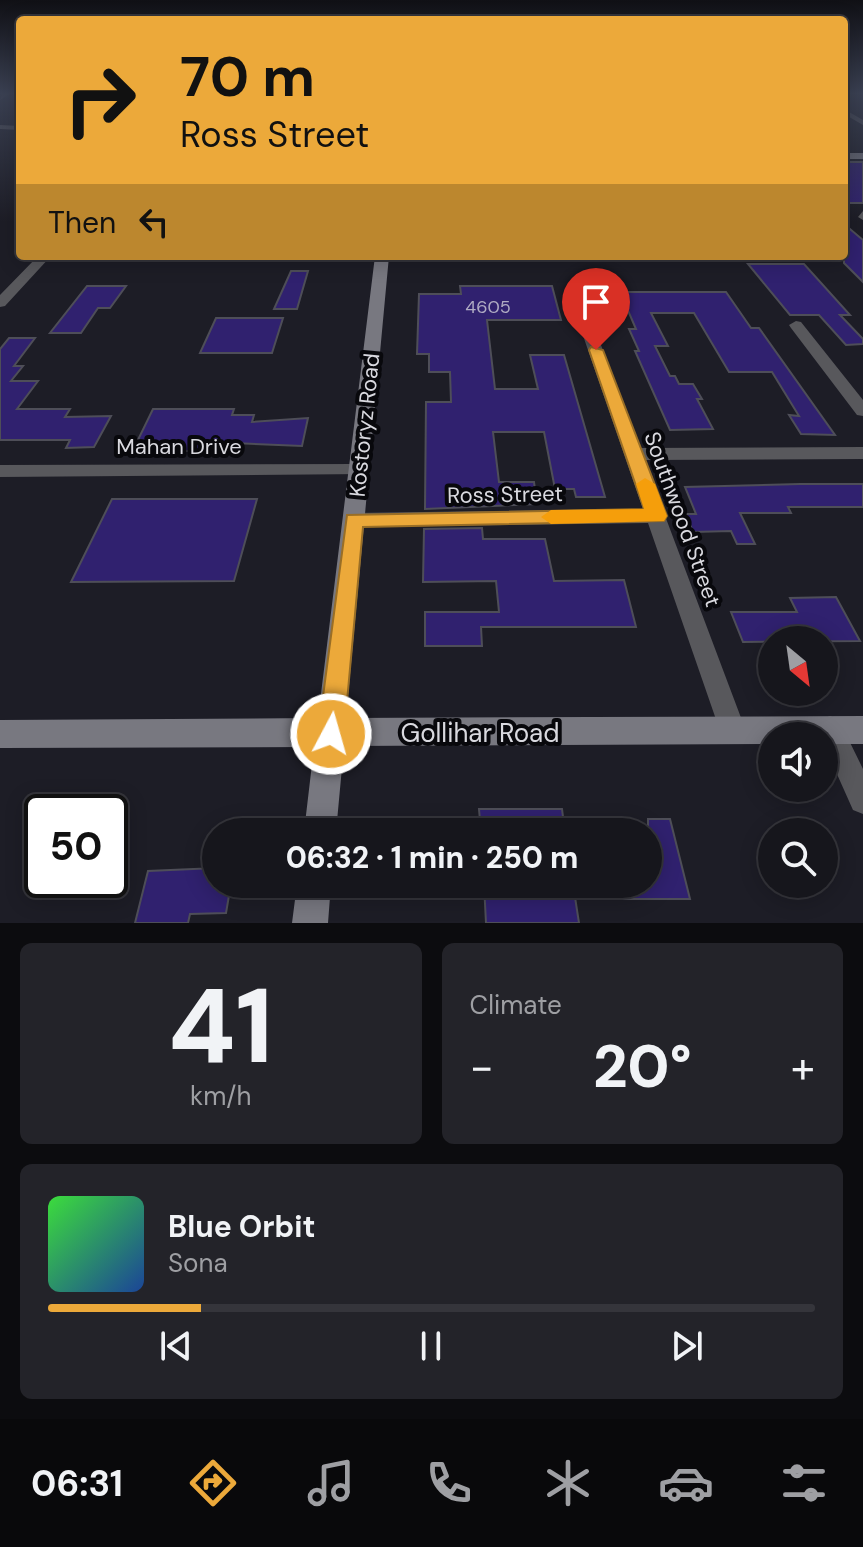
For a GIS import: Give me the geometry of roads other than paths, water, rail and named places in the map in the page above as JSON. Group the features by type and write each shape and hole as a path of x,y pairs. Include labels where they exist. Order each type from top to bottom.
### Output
{"main road":[{"name":"Kostoryz Road","path":"322,818 382,260"},
{"name":"Gollihar Road","path":"838,729 863,730"},
{"name":"Gollihar Road","path":"0,734 758,730"},
{"path":"310,923 313,898"}],"street":[{"path":"0,303 41,260"},
{"name":"Southwood Street","path":"586,324 733,731"},
{"path":"796,325 863,411"},
{"path":"635,454 863,453"},
{"name":"Mahan Drive","path":"0,471 359,470"},
{"name":"Ross Street","path":"354,520 657,516"},
{"path":"838,746 863,800"}]}
